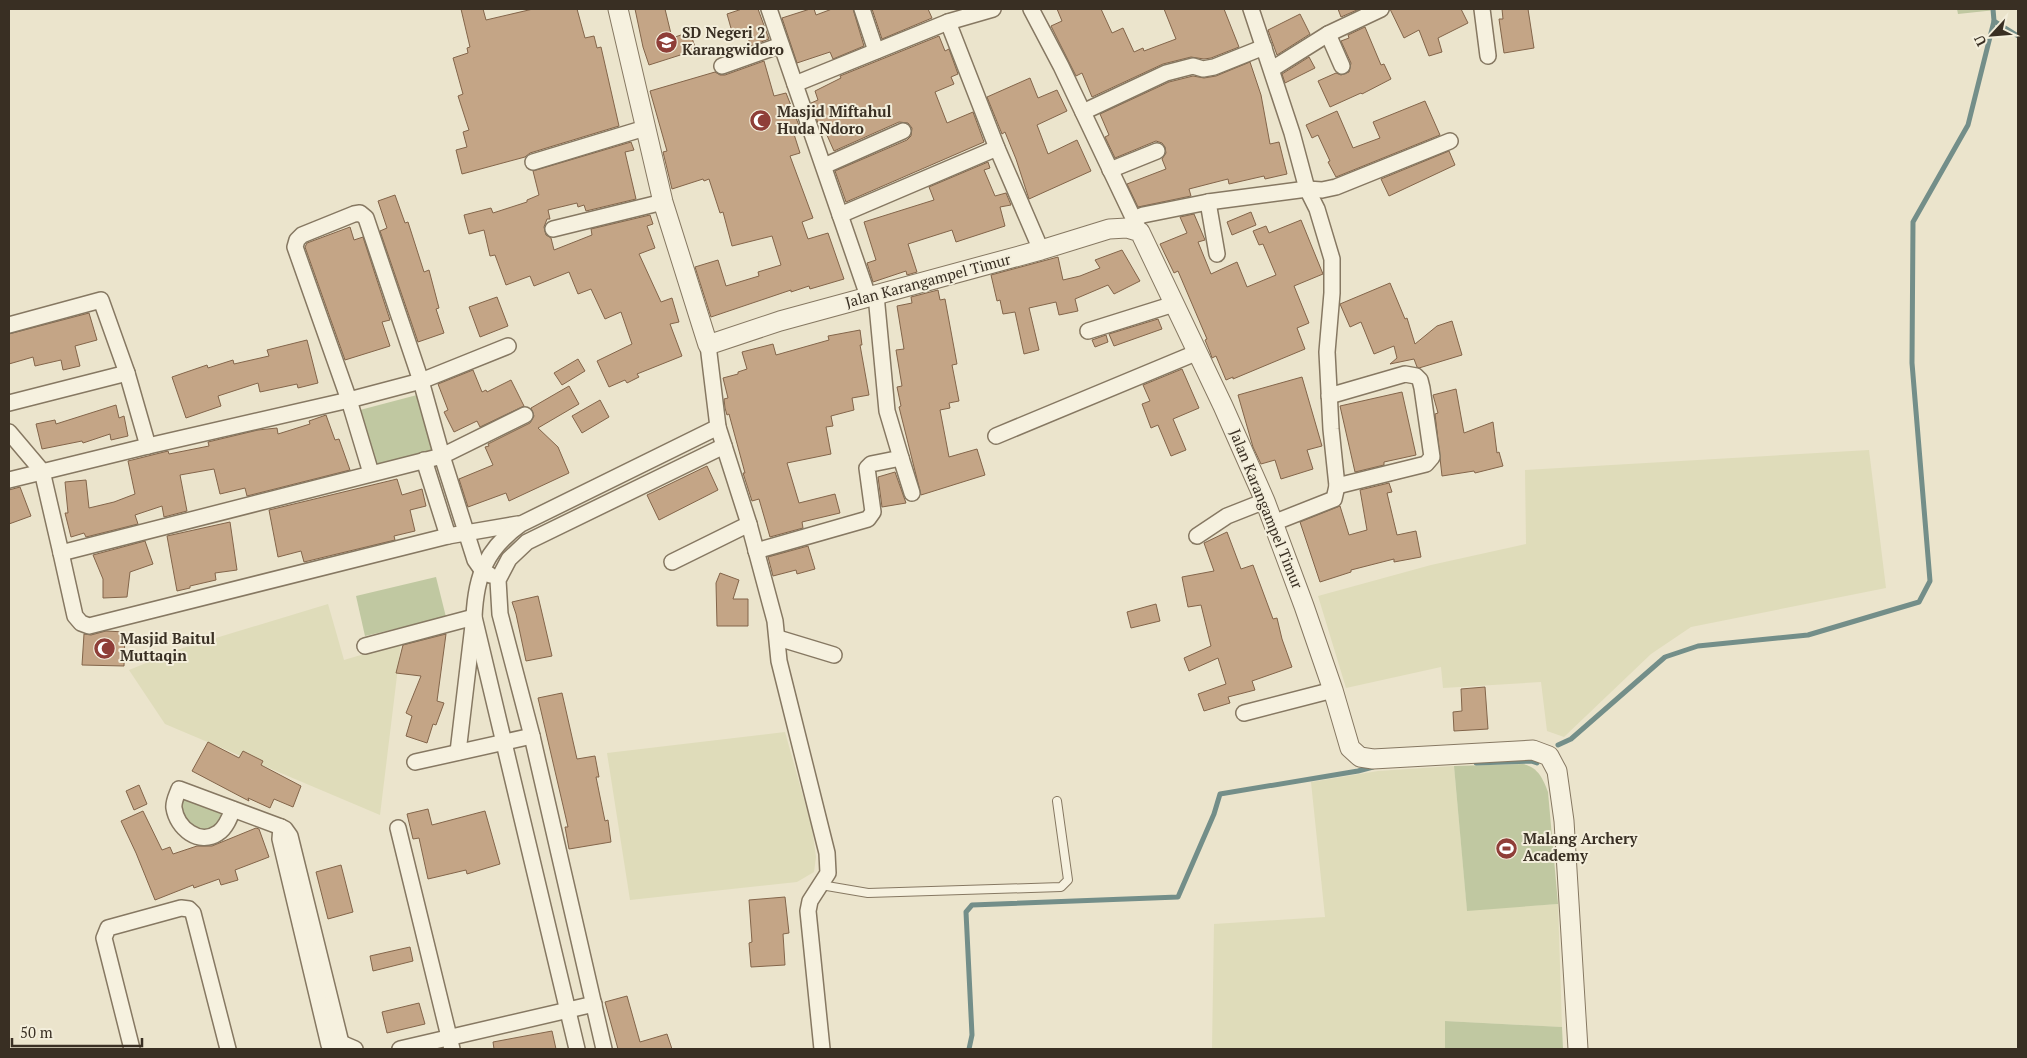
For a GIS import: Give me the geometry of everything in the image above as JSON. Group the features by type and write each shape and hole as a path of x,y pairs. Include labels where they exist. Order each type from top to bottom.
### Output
{"street":[{"path":"618,9 644,128 663,202 708,345 718,427 749,524 778,638 779,661 785,686 824,835 828,873 810,901 808,911 822,1049"},
{"path":"769,9 840,215 872,296 887,411 912,493"},
{"path":"862,9 876,50"},
{"path":"795,84 948,22 993,9"},
{"path":"1031,9 1061,66 1137,225"},
{"path":"1251,9 1272,69 1308,189 1318,209 1332,259 1332,293 1327,352 1337,486 1334,498 1330,501 1274,524"},
{"path":"1272,69 1328,34 1381,9"},
{"path":"1482,9 1488,56"},
{"path":"948,22 997,148 1041,250"},
{"path":"1328,34 1342,66"},
{"path":"722,66 782,45"},
{"path":"1083,112 1166,73 1193,66 1203,69 1214,67 1264,47"},
{"path":"533,162 644,128"},
{"path":"824,166 903,131"},
{"path":"1137,225 1143,215 1208,202 1336,187 1450,141"},
{"path":"840,215 997,148"},
{"path":"1110,170 1157,151"},
{"path":"553,229 663,202"},
{"path":"1208,202 1217,254"},
{"path":"371,473 349,400 295,247 297,240 302,235 360,213 366,218 421,381 442,456 475,560 482,570 498,580"},
{"name":"Jalan Karangampel Timur","path":"708,345 780,321 1041,250 1108,228 1127,228 1137,225 1198,352 1265,501 1333,690 1350,748 1360,757 1373,759 1533,750 1550,756 1557,771 1564,821 1578,1049"},
{"path":"9,325 101,300 148,446"},
{"path":"1088,331 1174,304"},
{"path":"11,477 349,400 421,381 508,346"},
{"path":"996,436 1198,352"},
{"path":"9,403 126,373"},
{"path":"1329,396 1405,374 1416,376 1420,380 1422,388 1432,457 1431,461 1426,464 1337,486"},
{"path":"61,553 442,456 525,415"},
{"path":"458,752 475,596 482,570 493,548 504,536 521,524 718,427"},
{"path":"9,432 42,471 75,616 81,623 89,626 448,536 521,524"},
{"path":"604,1049 532,736 500,614 498,580 509,559 527,542 724,446"},
{"path":"756,551 868,519 873,512 867,468 870,464 901,458"},
{"path":"424,460 448,536"},
{"path":"1198,536 1227,516 1265,501"},
{"path":"672,562 749,524"},
{"path":"365,646 474,617"},
{"path":"474,617 577,1049"},
{"path":"778,638 834,655"},
{"path":"1244,713 1333,690"},
{"path":"416,762 532,736"},
{"path":"233,809 281,827 280,839 337,1047"},
{"path":"398,828 450,1044"},
{"path":"132,1049 104,938 105,933 108,928 181,908 189,909 193,913 228,1049"},
{"path":"400,1049 450,1044 594,1004"}],"lane":[{"path":"821,885 868,892 1061,887 1068,880 1057,801"}],"shaded area":[{"path":"1869,450 1886,588 1691,627 1651,654 1564,737 1547,731 1541,682 1443,688 1441,667 1346,688 1318,596 1431,565 1526,544 1525,470"},
{"path":"328,604 344,660 401,643 380,815 165,724 129,670 183,648"},
{"path":"785,732 812,828 816,857 814,872 797,882 630,900 607,753"},
{"path":"1454,766 1467,910 1558,904 1562,1027 1445,1021 1445,1049 1212,1049 1214,924 1325,917 1311,782 1378,771"}],"green space":[{"path":"1957,9 2005,9 1958,14"},
{"path":"417,395 433,450 377,464 360,410"},
{"path":"436,577 446,617 365,636 356,596"},
{"name":"Malang Archery Academy","path":"1523,764 1536,771 1542,778 1548,792 1558,904 1467,911 1454,766"},
{"path":"183,798 222,812 224,815 216,826 203,832 188,825 180,807"},
{"path":"1445,1021 1562,1027 1563,1049 1445,1049"}],"building":[{"path":"461,9 483,9 486,20 533,9 577,9 585,38 594,36 597,48 601,47 619,126 530,153 525,157 462,174 456,150 467,147 463,132 469,130 458,96 463,94 453,58 468,53 467,48 470,47"},
{"path":"635,9 665,9 672,38 690,32 696,50 649,65"},
{"path":"742,9 758,9 769,39 751,46 747,35 734,39 727,14"},
{"path":"814,9 816,15 832,9 853,9 864,46 833,59 830,52 797,63 782,18"},
{"path":"872,9 928,9 932,18 882,39"},
{"path":"1057,9 1101,9 1112,33 1123,28 1134,52 1143,48 1144,51 1176,39 1164,9 1224,9 1239,47 1211,58 1191,57 1163,64 1092,97 1082,73 1076,76 1051,26 1062,21"},
{"path":"1338,9 1357,9 1357,10 1341,17"},
{"path":"1390,9 1461,9 1468,23 1438,38 1442,52 1429,56 1419,30 1404,38"},
{"path":"1502,9 1528,9 1534,48 1504,53 1499,19 1503,19"},
{"path":"1300,14 1310,34 1277,55 1268,30"},
{"path":"1365,27 1381,65 1384,64 1391,79 1362,94 1330,107 1318,81 1336,73 1341,75 1349,72 1351,63 1341,41 1349,38 1348,35"},
{"path":"939,36 945,51 949,49 958,74 951,77 954,84 935,92 947,123 973,112 984,142 846,202 835,171 907,140 911,136 912,128 908,123 899,122 834,151 822,124 818,123 811,103 818,100 815,91 841,78 840,76"},
{"path":"1309,57 1315,68 1285,83 1282,74"},
{"path":"764,61 774,96 786,93 800,128 793,131 800,153 790,156 813,218 802,222 808,239 828,233 844,279 810,289 809,286 791,292 791,290 711,317 695,267 718,260 726,286 759,276 758,272 781,265 772,236 732,246 723,212 720,213 709,179 704,181 703,179 672,189 663,152 667,151 650,91 715,72 725,75"},
{"path":"1250,62 1261,95 1270,144 1279,142 1287,174 1265,179 1264,176 1229,184 1228,179 1189,189 1191,196 1138,207 1127,184 1166,169 1162,159 1166,153 1165,147 1162,143 1156,141 1115,158 1105,137 1109,135 1100,114 1169,82 1193,76 1204,78 1216,76"},
{"path":"1030,78 1038,98 1057,90 1067,111 1037,125 1048,154 1077,140 1091,171 1029,199 1005,132 1002,134 987,97"},
{"path":"1425,101 1440,135 1336,177 1318,135 1312,138 1306,125 1337,111 1353,148 1380,138 1373,122"},
{"path":"631,142 634,150 625,152 636,199 586,211 584,205 578,207 577,203 548,210 550,219 547,219 544,227 546,235 551,238 554,250 592,235 591,229 650,215 653,224 647,226 655,248 639,254 661,302 672,298 679,322 670,324 682,356 637,374 639,377 627,383 625,380 609,387 597,361 632,344 621,312 605,319 591,289 578,294 569,272 534,286 530,276 506,285 495,255 490,256 484,230 469,234 464,215 491,208 493,213 527,202 527,200 539,195 533,171"},
{"path":"1449,151 1455,165 1389,196 1381,179"},
{"path":"988,162 990,168 984,170 995,196 1006,193 1011,205 1000,207 1005,226 956,242 952,230 908,244 917,272 907,275 906,271 873,282 867,263 876,260 864,222 934,200 929,187"},
{"path":"395,195 405,223 408,222 424,272 429,270 439,308 436,309 444,333 418,342 380,231 387,228 378,201"},
{"path":"1251,212 1256,225 1232,235 1227,222"},
{"path":"1194,214 1205,240 1198,242 1211,274 1237,262 1247,287 1276,275 1263,244 1259,245 1253,231 1266,226 1269,233 1301,220 1323,274 1294,286 1309,323 1297,328 1305,349 1233,379 1233,377 1226,380 1216,356 1212,358 1205,340 1207,339 1178,271 1174,273 1160,244 1187,233 1180,217"},
{"path":"350,227 354,240 363,237 390,320 382,322 390,346 345,360 305,247 307,243"},
{"path":"1122,250 1140,281 1114,294 1108,285 1075,299 1078,311 1059,315 1056,302 1029,308 1039,350 1024,354 1015,312 1003,314 1000,300 997,301 991,275 1058,257 1063,280 1100,268 1095,260"},
{"path":"1390,283 1405,319 1407,318 1415,344 1437,326 1452,321 1462,355 1419,368 1414,359 1390,364 1397,358 1394,346 1374,354 1361,322 1350,327 1340,304"},
{"path":"938,290 940,300 945,299 957,364 952,365 959,401 949,403 950,408 940,410 949,457 977,449 985,475 921,495 899,407 901,406 897,387 902,386 896,350 904,349 897,306 912,303 911,297"},
{"path":"497,297 508,326 480,337 469,307"},
{"path":"89,313 97,340 75,346 80,366 63,370 61,360 35,366 33,357 9,364 9,334"},
{"path":"1158,319 1162,329 1114,346 1109,334"},
{"path":"860,330 862,345 860,345 869,395 852,398 854,410 831,416 833,426 826,427 831,454 787,463 799,503 835,494 840,513 802,522 803,528 770,537 759,499 752,501 743,473 745,473 729,414 727,415 725,408 724,399 728,398 723,378 738,374 738,372 747,369 742,352 773,344 776,355 829,340 828,336"},
{"path":"1106,335 1108,342 1095,347 1092,340"},
{"path":"307,340 318,383 298,388 297,384 260,392 258,383 218,396 221,406 186,418 172,377 207,365 208,368 233,360 234,364 269,356 267,350"},
{"path":"578,359 585,371 562,385 554,373"},
{"path":"1182,369 1199,408 1173,419 1186,450 1171,456 1158,425 1151,428 1142,404 1150,401 1143,385"},
{"path":"473,370 482,392 486,390 487,392 511,380 524,406 480,427 477,421 454,432 444,412 448,410 438,384"},
{"path":"1302,377 1322,446 1307,450 1313,469 1281,479 1275,460 1261,464 1253,447 1238,395"},
{"path":"569,386 579,404 538,428 558,447 569,473 509,501 506,493 468,507 459,479 493,465 485,447 530,423 534,416 531,408"},
{"path":"1456,389 1464,433 1493,422 1497,453 1499,452 1503,466 1475,473 1474,471 1442,476 1435,414 1438,413 1433,395"},
{"path":"1402,392 1416,455 1384,462 1384,465 1355,472 1340,406"},
{"path":"600,400 609,417 582,433 572,416"},
{"path":"116,405 119,418 124,416 128,436 111,440 110,434 83,443 82,441 42,449 36,424 55,420 56,424"},
{"path":"326,415 335,440 339,439 350,470 247,496 245,488 220,494 214,469 180,475 187,511 164,517 162,506 135,515 138,524 86,537 84,533 71,537 65,513 68,513 65,482 86,480 89,508 114,502 135,494 128,461 168,451 169,454 209,446 208,442 258,430 277,428 278,434 310,424 309,421"},
{"path":"707,466 718,490 659,520 647,495"},
{"path":"895,472 906,503 882,507 878,477"},
{"path":"397,479 402,495 422,489 426,506 410,510 415,531 394,536 395,540 304,562 301,551 278,557 269,510"},
{"path":"1389,483 1392,492 1387,493 1397,535 1416,531 1421,557 1394,562 1394,559 1351,570 1351,572 1320,582 1300,522 1340,506 1349,535 1367,530 1360,490"},
{"path":"20,487 31,516 9,524 9,490"},
{"path":"230,522 237,570 215,573 216,580 177,591 167,536"},
{"path":"1227,532 1241,569 1253,565 1273,619 1277,618 1292,667 1252,681 1255,690 1228,697 1230,703 1204,711 1198,694 1226,684 1218,658 1189,671 1184,658 1211,646 1201,605 1188,607 1182,577 1214,571 1204,543"},
{"path":"145,541 153,564 130,572 127,597 103,598 103,579 93,555"},
{"path":"808,546 815,569 797,574 796,570 773,576 768,557"},
{"path":"720,573 739,580 733,599 748,599 748,626 717,626 716,583"},
{"path":"538,596 552,656 526,661 512,602"},
{"path":"1156,604 1160,621 1131,628 1127,612"},
{"name":"Masjid Baitul Muttaqin","path":"106,631 125,632 124,666 82,665 84,634 91,635"},
{"path":"446,634 437,701 444,703 436,725 433,724 427,743 406,736 412,716 406,713 421,676 396,673 403,645"},
{"path":"1485,687 1488,729 1454,731 1453,712 1462,711 1461,689"},
{"path":"562,693 577,759 595,756 599,777 596,777 605,821 608,820 611,842 569,849 565,827 568,827 538,698"},
{"path":"208,742 239,758 243,751 263,761 261,765 301,786 293,807 274,799 270,808 248,798 249,801 192,771"},
{"path":"139,785 147,804 134,810 126,791"},
{"path":"428,809 432,825 485,811 500,864 467,874 466,870 428,879 419,838 413,839 407,814"},
{"path":"143,811 162,850 170,847 173,854 197,846 212,846 256,828 259,829 269,857 235,870 238,880 221,885 219,879 194,888 193,885 155,900 121,821"},
{"path":"341,865 353,912 328,919 316,872"},
{"path":"785,897 789,933 783,934 785,965 751,967 749,943 752,942 749,900"},
{"path":"410,947 413,961 373,971 370,956"},
{"path":"627,996 640,1042 667,1034 672,1049 618,1049 605,1002"},
{"path":"419,1003 425,1024 387,1033 382,1012"},
{"path":"552,1031 556,1049 494,1049 493,1042"}],"waterway":[{"path":"1993,9 1994,21 2018,36"},
{"path":"1558,745 1571,739 1665,657 1698,646 1808,635 1919,602 1930,581 1912,363 1913,222 1968,125 1994,21"},
{"path":"1476,763 1531,761 1537,763"},
{"path":"969,1049 972,1035 966,912 972,905 1178,897 1214,814 1220,794 1373,767"}],"place":[{"name":"SD Negeri 2 Karangwidoro","path":"666,42"},
{"name":"Masjid Miftahul Huda Ndoro","path":"761,121"},
{"name":"Masjid Baitul Muttaqin","path":"104,648"},
{"name":"Malang Archery Academy","path":"1507,848"}]}
